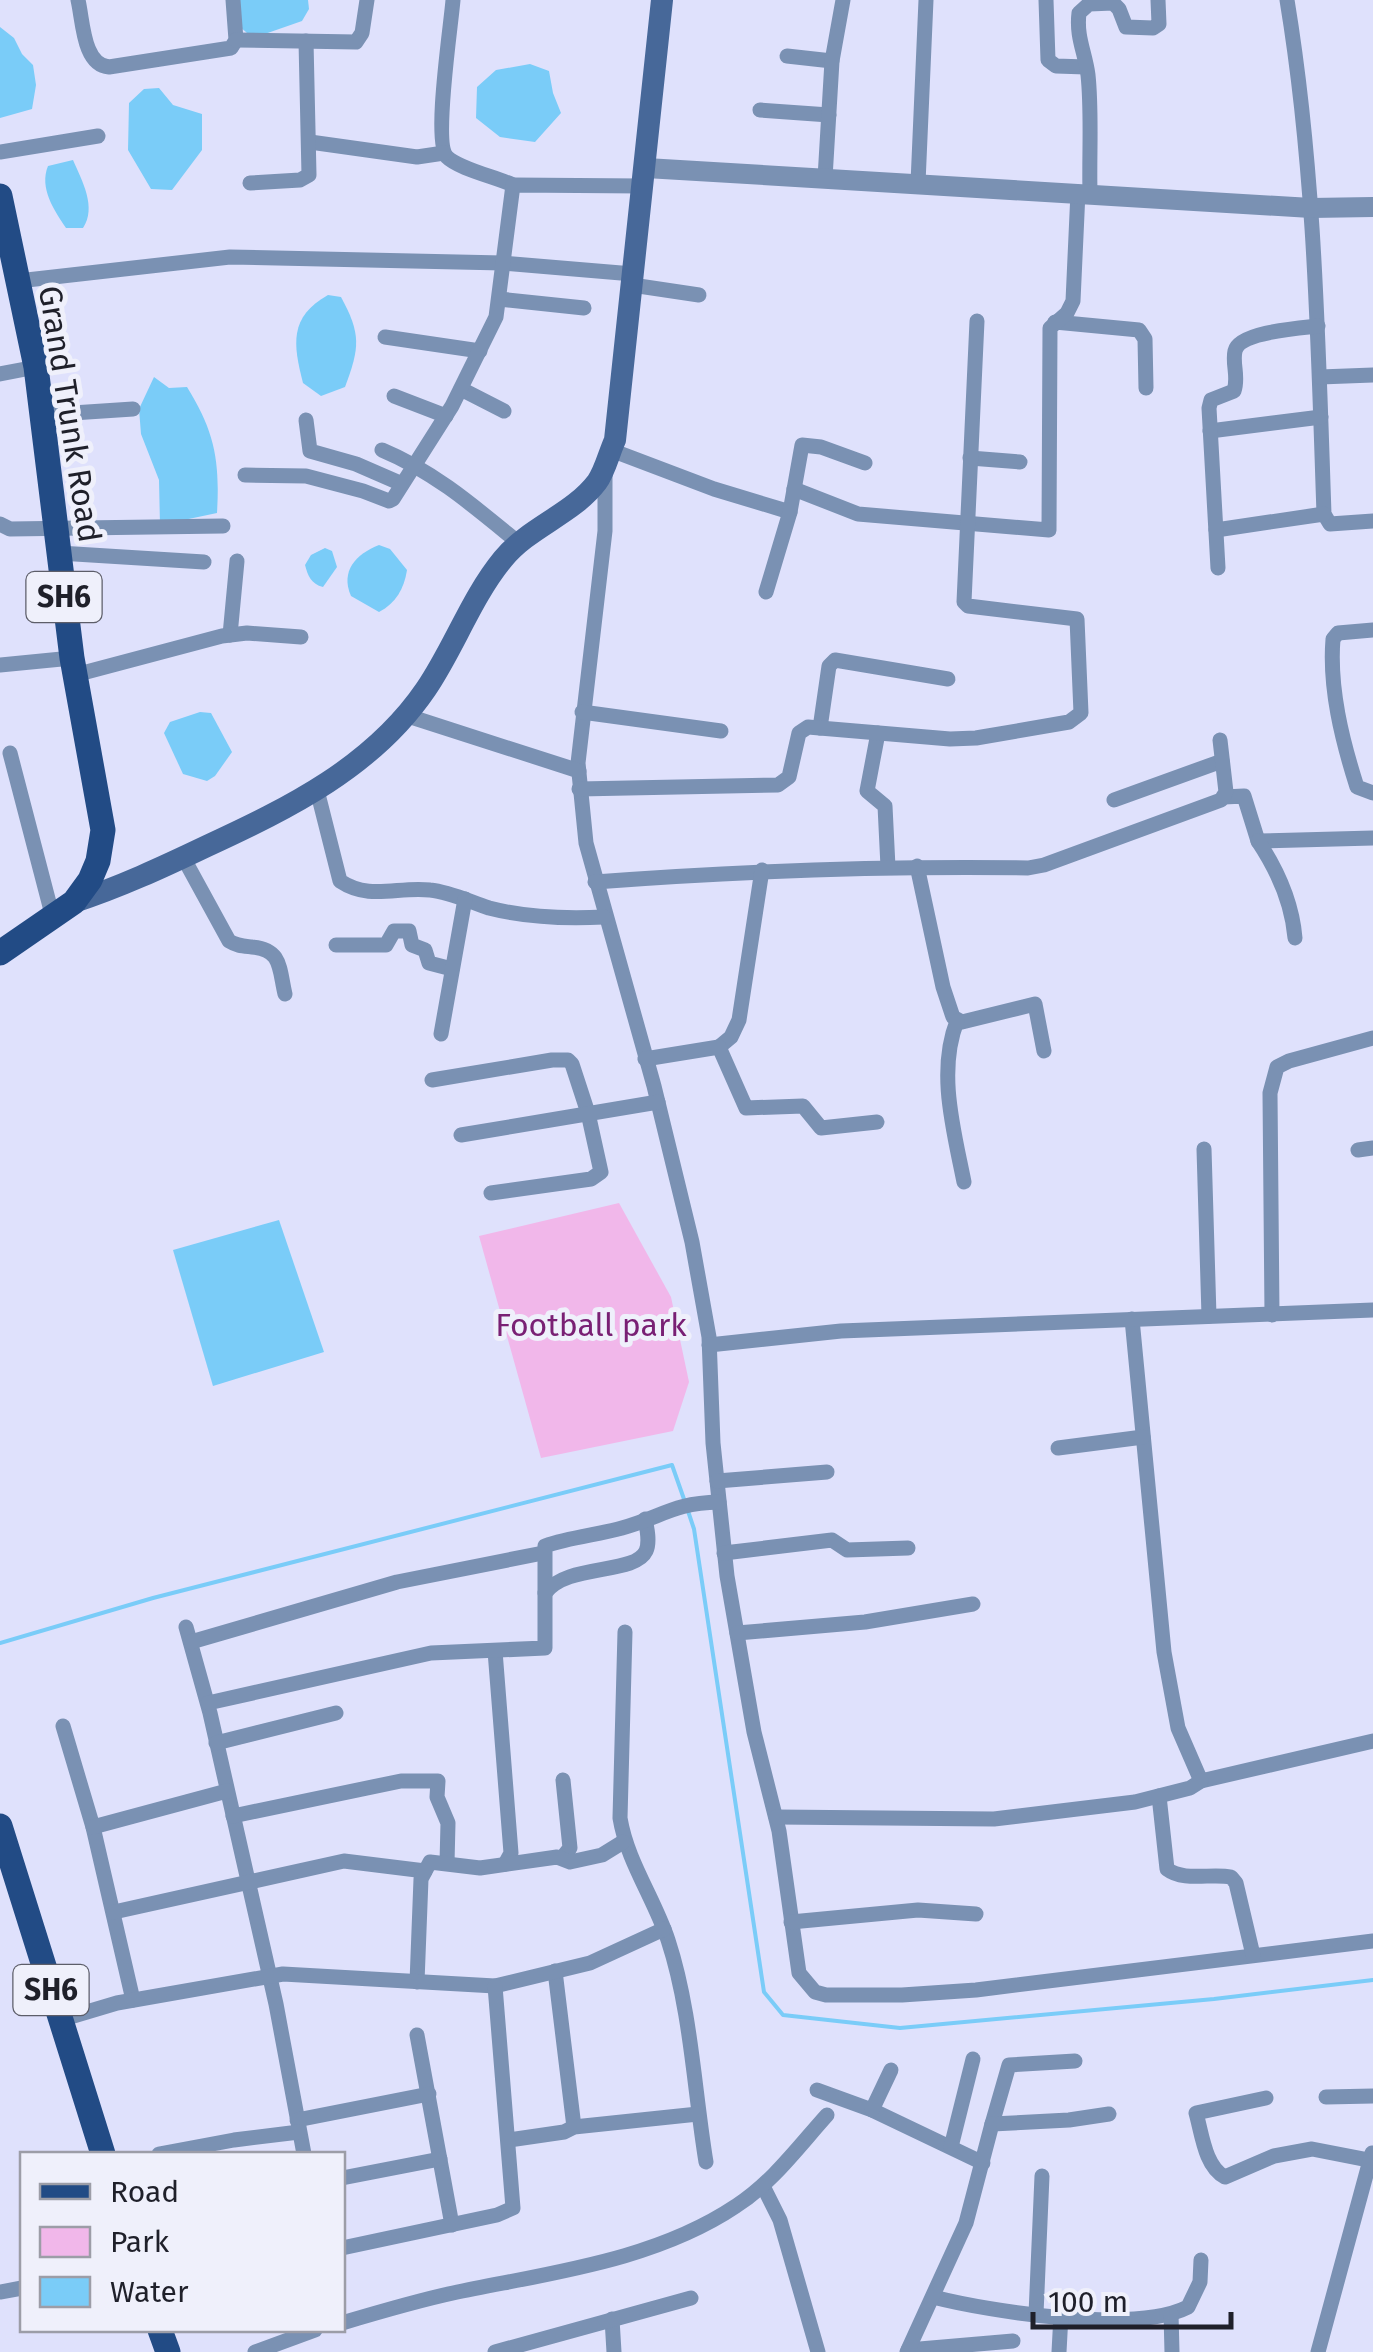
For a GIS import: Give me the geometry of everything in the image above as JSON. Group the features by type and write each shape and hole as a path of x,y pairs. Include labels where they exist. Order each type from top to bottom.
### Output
{"main road":[{"path":"64,910 296,804 358,761 425,690 504,557 598,481 615,440 662,0"},
{"name":"Grand Trunk Road","path":"0,196 3,226 36,367 74,667 103,830 90,880 64,910 0,953"},
{"name":"SH6","path":"0,1826 102,2152"}],"street":[{"path":"78,0 92,58 100,66 231,48 236,40 233,0"},
{"path":"236,40 356,42 362,33 367,0"},
{"path":"444,153 441,117 453,0"},
{"path":"825,178 832,61 843,0"},
{"path":"918,183 926,0"},
{"path":"1046,0 1048,60 1056,66 1086,67"},
{"path":"794,489 858,514 1045,532 1051,526 1050,328 1074,302 1084,192 1086,67 1080,53 1081,9 1089,4 1113,3 1126,27 1152,28 1159,24 1158,0"},
{"path":"1286,0 1298,70 1312,208 1324,514 1330,524 1373,521"},
{"path":"250,183 305,178 310,171 306,41"},
{"path":"787,56 832,61"},
{"path":"760,110 829,115"},
{"path":"0,152 98,136"},
{"path":"310,142 416,157 444,153 459,164 512,185 644,177 825,178 1312,208 1373,207"},
{"path":"245,475 306,476 363,490 389,501 446,416 496,317 512,185"},
{"path":"18,281 230,257 503,263 632,280 699,295"},
{"path":"498,299 584,308"},
{"path":"579,789 778,785 789,776 804,728 976,738 1069,722 1081,714 1077,619 968,606 963,597 977,321"},
{"path":"1053,322 1139,330 1146,339 1146,388"},
{"path":"1218,568 1211,400 1230,394 1237,384 1235,350 1240,343 1273,332 1318,326"},
{"path":"385,337 480,350"},
{"path":"0,374 36,367"},
{"path":"1320,378 1373,375"},
{"path":"461,388 504,411"},
{"path":"394,396 446,416"},
{"path":"42,415 132,409"},
{"path":"1210,431 1321,417"},
{"path":"306,420 310,451 356,464 402,484"},
{"path":"766,592 790,512 802,446 820,447 865,463"},
{"path":"382,450 414,464 453,490 520,544"},
{"path":"790,512 608,456 602,566 582,712 579,789 595,882 658,1102 692,1242 709,1344 724,1553 754,1732 776,1817 799,1973 815,1992 826,1995 902,1995 976,1990 1373,1941"},
{"path":"970,458 1020,462"},
{"path":"1216,530 1324,514"},
{"path":"0,524 10,528 223,526"},
{"path":"59,553 204,562"},
{"path":"230,635 237,561"},
{"path":"1373,630 1338,633 1332,638 1332,649 1334,693 1350,766 1357,787 1373,792"},
{"path":"0,665 74,667 230,635 301,638"},
{"path":"820,728 830,666 835,660 948,680"},
{"path":"582,712 721,731"},
{"path":"404,715 579,771"},
{"path":"878,733 867,791 884,806 888,866"},
{"path":"1220,740 1224,797"},
{"path":"10,754 64,910"},
{"path":"1114,800 1222,761"},
{"path":"318,790 340,882 356,891 390,894 428,890 489,908 549,919 604,917"},
{"path":"595,882 762,870 888,866 1028,868 1224,797 1244,796 1258,841 1275,867 1293,916 1295,938"},
{"path":"1258,841 1373,838"},
{"path":"183,858 229,941 236,946 268,948 273,952 285,994"},
{"path":"917,866 943,987 957,1021 947,1055 954,1131 964,1182"},
{"path":"645,1058 719,1048 731,1037 739,1020 762,870"},
{"path":"441,1034 465,899"},
{"path":"336,946 383,946 394,931 408,931 412,946 425,950 429,964 452,969"},
{"path":"957,1021 1035,1004 1044,1051"},
{"path":"1272,1315 1273,1076 1277,1067 1289,1061 1373,1038"},
{"path":"719,1048 746,1108 803,1106 821,1128 877,1122"},
{"path":"432,1080 568,1060 588,1112 601,1166 597,1176 491,1193"},
{"path":"461,1135 658,1102"},
{"path":"1204,1149 1209,1316"},
{"path":"709,1344 841,1331 1373,1310"},
{"path":"1132,1319 1164,1652 1178,1728 1202,1781"},
{"path":"1058,1448 1143,1438"},
{"path":"717,1481 826,1472"},
{"path":"208,1703 431,1653 545,1648 545,1546 612,1531 691,1502 719,1502"},
{"path":"544,1593 561,1578 643,1556 648,1548 645,1518"},
{"path":"724,1553 832,1540 847,1550 908,1548"},
{"path":"304,2152 248,1882 189,1634 397,1582 543,1553"},
{"path":"737,1633 865,1622 973,1604"},
{"path":"625,1632 620,1818 623,1842 664,1929 686,2027 706,2162"},
{"path":"495,1650 511,1854 505,1864"},
{"path":"216,1744 336,1713"},
{"path":"62,1726 92,1827 133,2000"},
{"path":"776,1817 994,1818 1135,1802 1190,1788 1202,1781 1373,1741"},
{"path":"562,1858 570,1848 563,1780"},
{"path":"233,1816 400,1781 438,1781 436,1798 448,1823 447,1863"},
{"path":"92,1827 226,1791"},
{"path":"1158,1796 1168,1869 1181,1876 1231,1877 1236,1883 1253,1955"},
{"path":"417,1982 421,1879 430,1862 480,1868 562,1858 570,1862 614,1850 623,1842"},
{"path":"114,1912 344,1861 425,1871"},
{"path":"791,1922 918,1910 976,1914"},
{"path":"60,2020 133,2000 284,1974 496,1986 590,1963 664,1929"},
{"path":"555,1971 574,2127"},
{"path":"345,2247 497,2215 513,2208 496,1986"},
{"path":"417,2035 452,2225"},
{"path":"950,2147 973,2058"},
{"path":"907,2351 966,2224 1009,2066 1076,2061"},
{"path":"872,2110 892,2070"},
{"path":"817,2090 872,2110 984,2163"},
{"path":"169,2152 428,2094"},
{"path":"1326,2097 1373,2096"},
{"path":"1266,2098 1196,2113 1212,2168 1220,2175 1226,2177 1274,2156 1312,2149 1372,2158 1318,2352"},
{"path":"509,2140 574,2127 698,2114"},
{"path":"345,2322 617,2257 718,2218 763,2186 828,2114"},
{"path":"992,2124 1109,2114"},
{"path":"345,2177 440,2159"},
{"path":"1036,2314 1042,2176"},
{"path":"763,2186 780,2220 818,2352"},
{"path":"933,2297 974,2307 1135,2320 1188,2307 1200,2282 1201,2260"},
{"path":"494,2352 692,2298"},
{"path":"1172,2314 1172,2352"},
{"path":"1058,2352 1061,2316"},
{"path":"612,2320 614,2352"},
{"path":"255,2352 310,2332"},
{"path":"907,2351 1013,2341"}],"green space":[{"name":"Football park","path":"619,1203 671,1297 689,1382 673,1431 541,1458 479,1236"}],"water":[{"path":"238,0 308,0 309,9 302,21 253,38 240,27"},
{"path":"0,27 14,38 33,65 36,85 32,109 0,118"},
{"path":"530,64 549,71 561,113 535,142 500,137 476,118 477,87 496,70"},
{"path":"159,88 173,105 202,114 202,150 172,190 151,189 128,150 129,103 144,89"},
{"path":"73,160 88,203 83,228 66,228 49,198 45,182 48,166"},
{"path":"328,295 341,297 348,310 356,351 345,387 321,396 303,383 296,344 300,322 315,303"},
{"path":"154,377 169,388 187,387 204,418 216,462 217,513 160,525 159,480 141,434 139,409"},
{"path":"379,545 390,549 407,570 398,595 379,612 351,596 348,579 357,558"},
{"path":"325,548 332,551 337,567 323,587 311,579 305,565 311,555"},
{"path":"200,712 211,713 232,752 207,781 183,774 164,733 170,722"},
{"path":"279,1220 324,1352 213,1386 173,1250"}],"waterway":[{"path":"0,1643 153,1598 672,1465 685,1502"},
{"path":"688,1511 694,1529 764,1992 783,2015 900,2028 1373,1980"}]}
